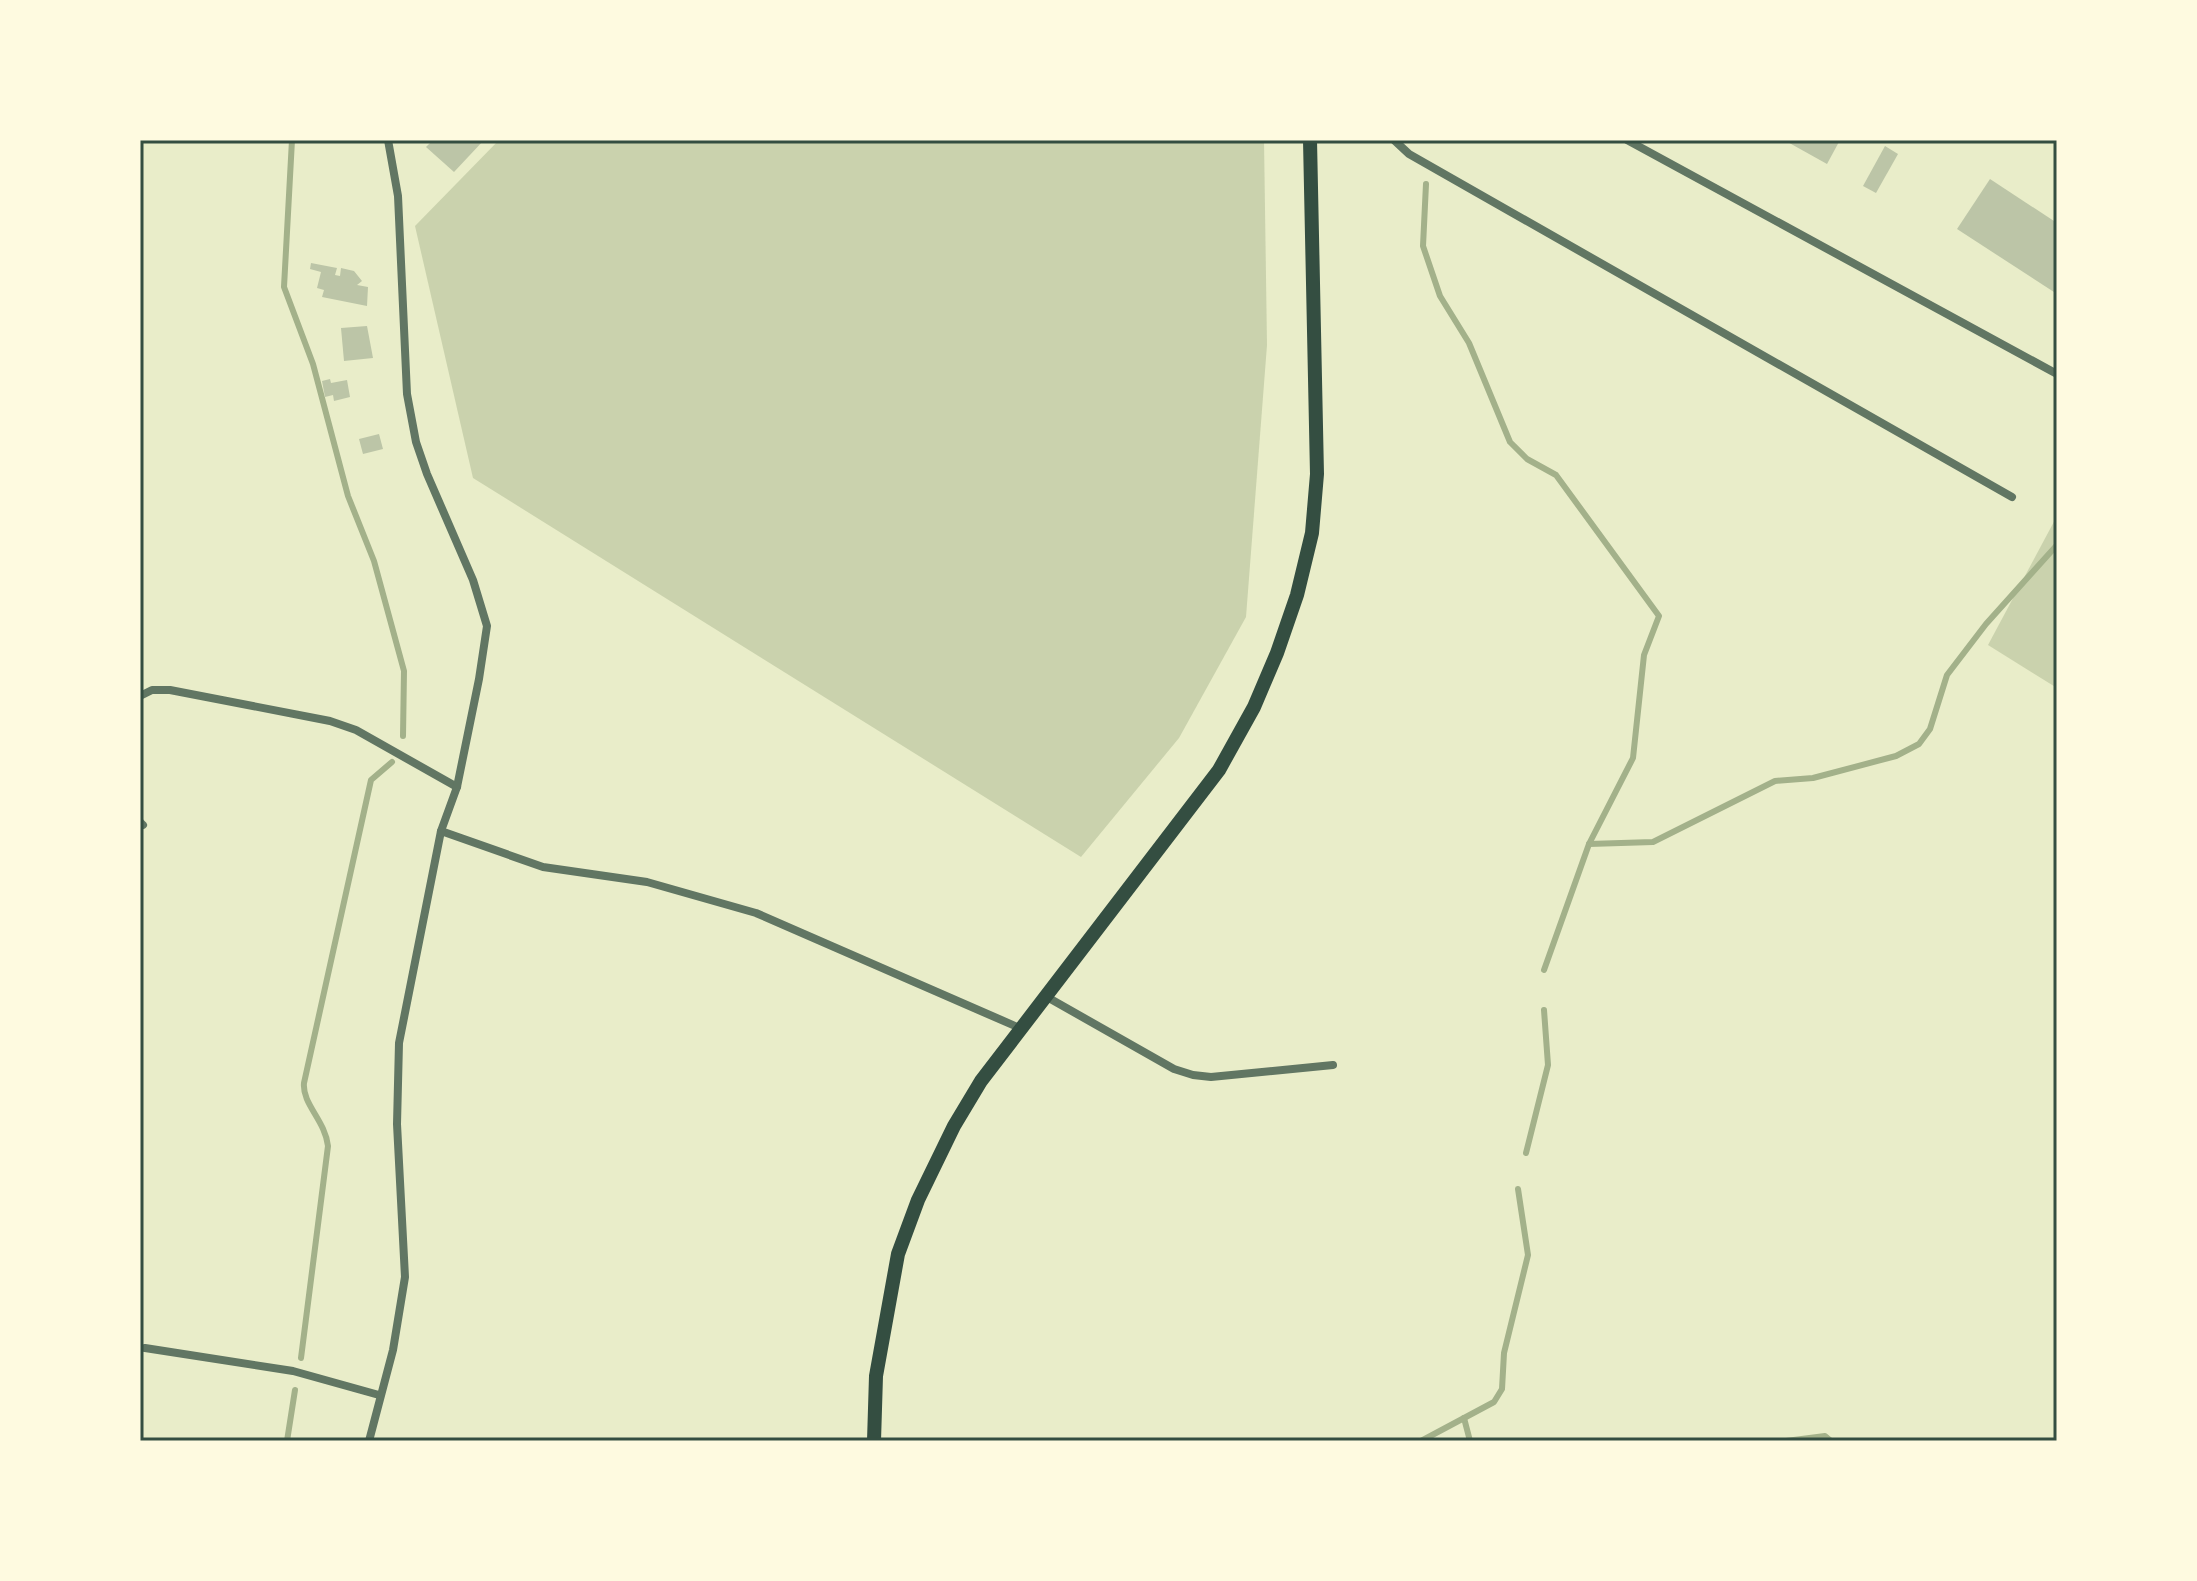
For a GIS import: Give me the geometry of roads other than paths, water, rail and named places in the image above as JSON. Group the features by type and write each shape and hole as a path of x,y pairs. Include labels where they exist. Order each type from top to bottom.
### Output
{"highway":[{"path":"874,1441 876,1376 898,1254 918,1200 954,1126 981,1081 1219,770 1254,707 1297,595 1312,533 1317,474 1310,140"}],"street":[{"path":"369,1441 393,1350 405,1277 397,1124 399,1043 441,831 457,787 487,626 473,580 427,474 412,423 407,394 398,196 388,140"},
{"path":"1394,140 1409,154 2012,497"},
{"path":"1627,140 2057,374"},
{"path":"140,696 152,690 170,690 330,721 356,730 457,787"},
{"path":"441,831 543,867 647,882 756,913 1022,1029"},
{"path":"1047,997 1174,1069 1193,1075 1211,1077 1333,1065"},
{"path":"145,1348 293,1371 379,1395"}],"waterway":[{"path":"292,140 284,287 313,364 348,496 374,561 404,671 403,736"},
{"path":"1426,184 1423,246 1440,296 1469,343 1510,442 1527,459 1556,475 1659,616 1644,655 1633,758 1589,844 1544,970"},
{"path":"1589,844 1653,842 1775,781 1813,778 1896,756 1919,744 1930,729 1947,675 1986,624 2057,545"},
{"path":"301,1358 328,1146 323,1128 306,1098 304,1083 371,780 392,762"},
{"path":"1526,1153 1548,1065 1544,1010"},
{"path":"1421,1441 1494,1402 1502,1389 1504,1353 1528,1255 1518,1189"},
{"path":"287,1441 295,1390"},
{"path":"1464,1418 1470,1441"},
{"path":"1786,1441 1825,1436 1831,1441"}]}
